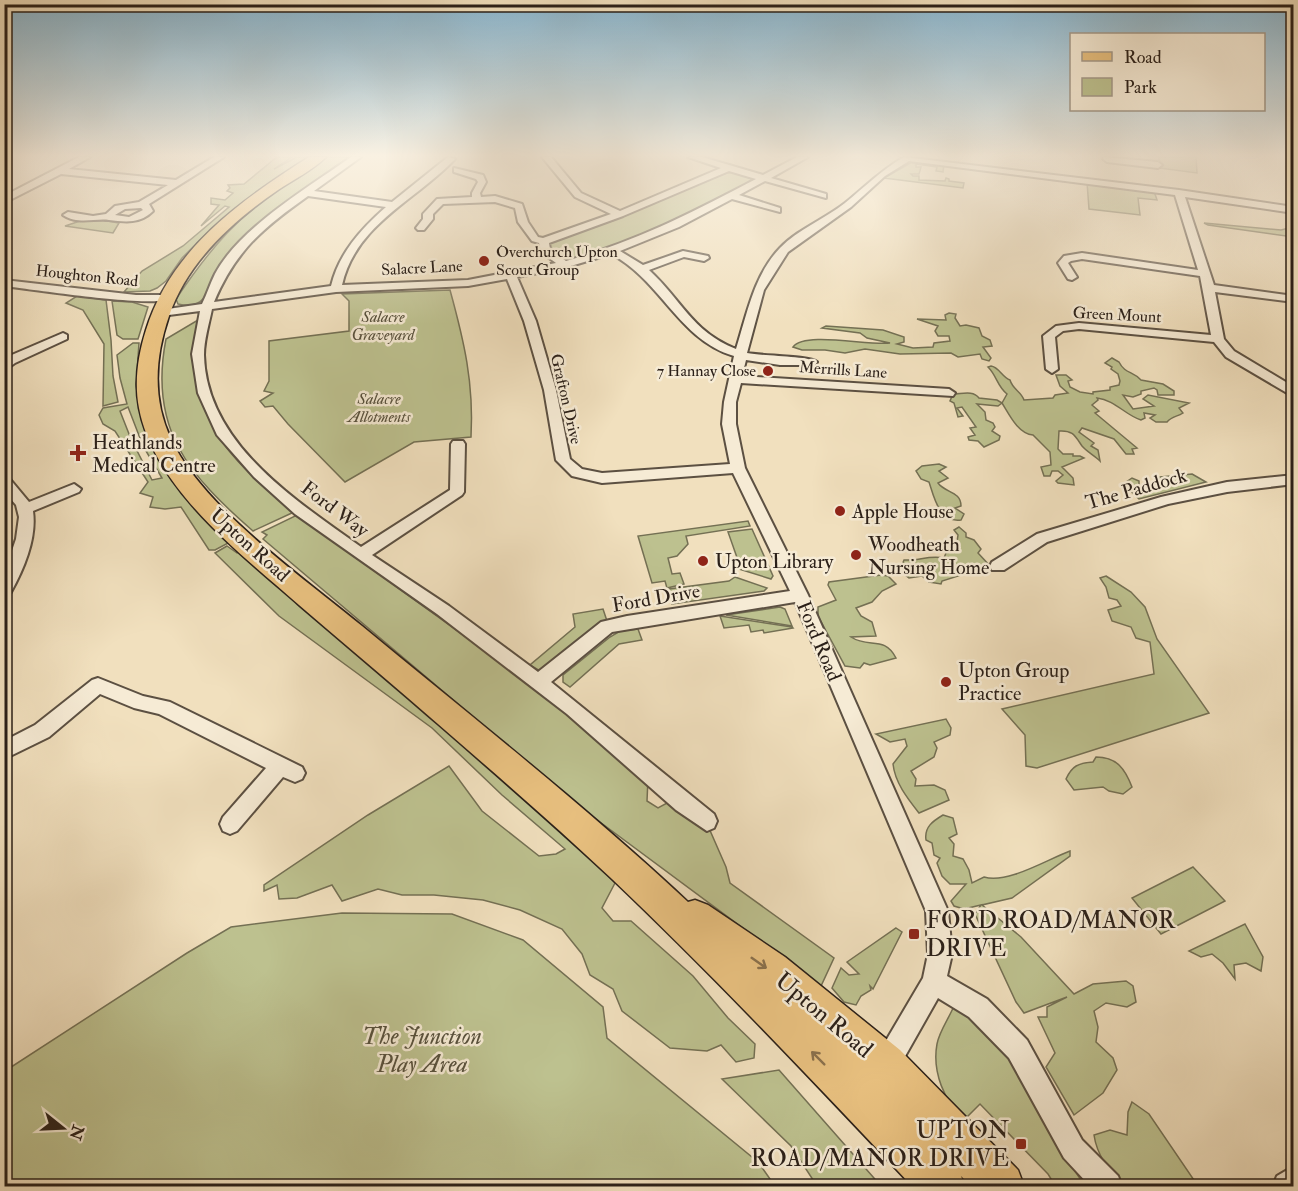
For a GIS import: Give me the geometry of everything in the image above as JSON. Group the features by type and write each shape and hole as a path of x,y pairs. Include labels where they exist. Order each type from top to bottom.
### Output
{"main road":[{"name":"Upton Road","path":"239,213 219,228 193,256 164,306 148,363 147,380 151,417 175,467 214,514 280,573 626,869 944,1186"},
{"name":"Upton Road","path":"626,869 771,971 885,1065 1002,1186"}],"street":[{"path":"68,216 93,219 109,216 111,213"},
{"name":"Ford Way","path":"281,213 251,236 221,273 207,306 198,354 204,393 224,435 259,474 300,512 443,610 538,682 605,734 683,803 707,821"},
{"path":"336,289 337,279 348,253 387,213"},
{"path":"429,213 428,219 416,228 434,229"},
{"path":"521,213 523,222 535,240 544,241 623,213"},
{"name":"Salacre Lane","path":"164,306 207,306 302,298 336,289 449,285 511,276 564,265 612,251 676,225 700,213"},
{"name":"Ford Road","path":"838,213 784,250 770,268 759,290 741,354 730,402 729,424 738,468 800,595 937,911 940,954 934,982 885,1065 859,1100"},
{"path":"1185,213 1209,288 1218,339 1230,354 1293,393"},
{"path":"544,241 545,250 564,265"},
{"path":"612,251 643,269 694,329 715,345 741,354 787,363 811,362"},
{"path":"643,269 683,254 704,258"},
{"path":"1072,278 1063,263 1068,258 1082,256 1205,274"},
{"name":"Grafton Drive","path":"511,276 530,321 550,390 563,460 569,467 578,473 602,478 738,468"},
{"name":"Houghton Road","path":"4,283 136,298 164,306"},
{"path":"1209,288 1293,300"},
{"name":"Green Mount","path":"1052,369 1049,336 1060,328 1079,326 1218,339"},
{"path":"7,361 63,337"},
{"name":"Merrills Lane","path":"735,379 949,393"},
{"path":"361,555 457,492 458,444"},
{"name":"The Paddock","path":"998,566 1042,538 1166,500 1227,487 1293,479"},
{"path":"4,481 25,509 23,540 14,575 4,590"},
{"path":"25,509 74,489"},
{"name":"Ford Drive","path":"538,682 607,627 800,595"},
{"path":"4,750 42,731 98,686 141,703 163,707 287,769 230,824"},
{"path":"934,982 978,1008 1018,1049 1073,1149 1108,1186"},
{"path":"1287,1186 1293,1180"}],"green space":[{"path":"213,213 217,213 201,226"},
{"path":"222,213 236,213 207,233 182,258 166,281 157,288 150,291 124,292 142,271 183,246"},
{"path":"249,213 277,213 224,264 202,300 196,304 178,304 176,299 201,264"},
{"path":"631,213 695,213 644,235 575,260 559,257 548,245 555,239 612,221"},
{"path":"1119,213 1140,213 1140,215"},
{"path":"83,220 119,223 113,233 65,226"},
{"path":"1293,220 1293,237 1204,223 1281,230 1289,228 1287,221"},
{"name":"Salacre Allotments","path":"450,290 467,362 471,398 471,437 414,442 345,482 273,406 265,407 260,401 273,393 264,391 269,381 269,341 349,331 349,301 342,294"},
{"path":"77,296 106,300 113,376 118,402 103,406 104,344 83,310 66,303"},
{"path":"112,301 132,302 148,307 138,339 123,339 117,335"},
{"path":"956,314 955,318 960,326 979,328 982,336 990,340 992,346 983,347 991,358 989,361 982,359 980,354 958,357 951,353 900,354 865,349 845,353 802,350 793,347 800,342 823,339 890,343 867,338 860,333 822,328 826,326 883,330 904,337 904,342 897,344 913,348 933,347 934,343 950,341 949,336 938,336 935,331 938,326 917,319 946,320 945,315"},
{"path":"198,320 205,393 215,429 245,469 294,512 253,531 210,491 193,470 179,448 169,425 163,400 162,371 166,339"},
{"path":"133,343 139,343 136,386 139,404 232,541 215,550 209,550 181,507 165,509 150,507 153,497 140,493 148,482 115,431 103,424 99,415 103,408 127,404 117,355","holes":["128,407 143,446 162,478 152,480 131,439 120,411"]},
{"path":"1112,358 1141,380 1163,384 1174,391 1174,395 1158,395 1154,388 1141,391 1141,394 1133,397 1123,395 1133,409 1154,406 1143,399 1148,395 1189,403 1179,408 1183,413 1167,422 1156,422 1150,418 1155,415 1144,413 1145,418 1141,420 1097,398 1098,400 1092,405 1099,411 1095,413 1137,448 1132,449 1134,454 1126,454 1114,439 1082,428 1079,432 1094,443 1091,446 1098,450 1100,461 1084,448 1073,434 1059,431 1058,449 1063,454 1073,454 1073,456 1084,458 1062,467 1073,478 1074,485 1058,483 1056,481 1063,475 1058,471 1052,471 1050,476 1044,476 1041,467 1051,465 1050,452 1033,435 1018,427 1002,403 1007,394 988,367 996,368 1010,380 1024,400 1053,398 1055,395 1068,393 1060,386 1056,375 1066,375 1072,380 1068,381 1070,387 1080,392 1093,394 1093,392 1110,390 1110,387 1119,385 1118,374 1105,363"},
{"path":"967,393 1002,403 998,406 977,404 985,412 986,420 993,423 995,427 992,431 1000,436 999,440 984,447 978,441 969,440 968,437 975,435 970,428 976,427 962,407 957,408 963,416 958,417 954,403 950,401 953,394"},
{"path":"939,464 946,467 939,471 948,478 938,483 958,497 961,506 955,508 964,514 961,520 954,520 943,513 929,482 921,479 916,471 922,466"},
{"path":"1192,474 1206,482 1139,499 1123,484 1132,478 1139,481 1139,486 1150,485 1160,477"},
{"path":"297,515 589,726 648,778 647,801 658,808 667,803 701,810 726,867 730,883 834,958 821,986 581,808 263,539 267,535 262,532"},
{"path":"748,521 750,526 686,536 688,544 677,556 668,558 672,574 680,573 684,584 667,588 665,581 652,583 638,536"},
{"path":"959,527 966,533 966,537 974,540 981,549 978,553 990,566 942,581 941,584 929,582 922,576 909,578 904,574 902,565 904,560 944,558 946,553 956,549 958,535 954,530"},
{"path":"752,529 773,576 771,579 739,569 740,566 728,532"},
{"path":"227,546 237,553 243,550 578,845 615,883 602,908 613,921 631,921 693,976 728,1018 755,1044 754,1058 736,1062 721,1045 707,1051 670,1048 622,1011 613,989 590,975 582,954 562,929 520,910 483,900 434,895 402,895 378,889 342,901 332,885 297,898 279,899 277,885 264,891 264,885 368,815 449,766 482,811 539,856 556,854 565,849 502,795 432,728 279,616 215,553"},
{"path":"888,576 896,584 882,591 872,602 856,608 861,616 872,622 876,636 851,637 864,642 881,644 896,658 870,665 864,663 860,668 845,666 818,616 818,607 836,600 828,585 829,582"},
{"path":"1106,576 1131,592 1145,607 1157,639 1209,713 1037,768 1026,766 1025,735 1002,709 1154,674 1150,642 1136,638 1131,627 1112,621 1108,610 1121,606 1117,600 1109,598 1100,578"},
{"path":"735,577 767,588 764,591 672,604 669,589 729,581"},
{"path":"780,607 785,609 792,626 726,615"},
{"path":"603,609 607,621 540,671 530,665 575,627 573,614"},
{"path":"720,616 793,628 764,633 763,630 751,632 749,625 724,628"},
{"path":"638,629 642,640 619,644 570,687 563,682 563,675 610,637 620,631"},
{"path":"946,719 951,728 950,735 934,742 937,748 934,757 911,771 916,779 915,786 934,785 945,790 949,800 919,813 903,790 894,771 893,764 907,746 905,739 890,742 876,734"},
{"path":"1096,757 1110,759 1119,765 1132,787 1123,794 1103,787 1074,790 1066,779 1073,768 1079,764 1093,762"},
{"path":"943,815 953,818 957,834 949,838 954,844 953,856 963,859 972,883 984,877 994,878 1015,874 1070,851 1070,856 1012,898 982,905 1021,937 1074,994 1093,984 1126,981 1133,986 1136,1002 1127,1007 1106,1003 1094,1011 1098,1027 1096,1042 1113,1058 1117,1070 1103,1093 1074,1115 1046,1067 1055,1053 1038,1017 1047,1017 1047,1007 1067,997 1024,1013 1016,1002 975,914 981,905 964,909 954,906 951,901 966,884 950,884 942,876 937,863 940,858 934,855 932,843 926,840 928,828"},
{"path":"1193,867 1225,901 1161,934 1132,898"},
{"name":"The Junction Play Area","path":"342,913 452,914 523,940 603,1007 607,1038 758,1162 775,1186 5,1186 5,1071 231,927"},
{"path":"1245,924 1263,957 1261,971 1246,963 1234,965 1235,979 1223,963 1212,954 1201,957 1189,951"},
{"path":"896,928 902,932 873,989 870,986 871,990 861,996 856,1005 844,1002 832,988 841,968 849,975 859,974 847,962"},
{"path":"954,1006 985,1027 1008,1055 1085,1186 1052,1186 1053,1182 1048,1174 980,1104 965,1119 951,1104 941,1086 936,1054 940,1035"},
{"path":"779,1070 881,1186 817,1186 791,1146 722,1079"},
{"path":"1132,1102 1149,1114 1198,1186 1123,1186 1113,1174 1101,1156 1094,1135 1110,1130 1127,1135 1128,1112"}],"place":[{"name":"Overchurch Upton Scout Group","path":"484,261"},
{"name":"7 Hannay Close","path":"768,371"},
{"name":"Heathlands Medical Centre","path":"78,453"},
{"name":"Apple House","path":"840,511"},
{"name":"Woodheath Nursing Home","path":"856,555"},
{"name":"Upton Library","path":"703,561"},
{"name":"Upton Group Practice","path":"946,682"},
{"name":"FORD ROAD/MANOR DRIVE","path":"914,934"},
{"name":"UPTON ROAD/MANOR DRIVE","path":"1021,1144"}],"park label":[{"name":"Salacre Graveyard","path":"383,326"}]}
